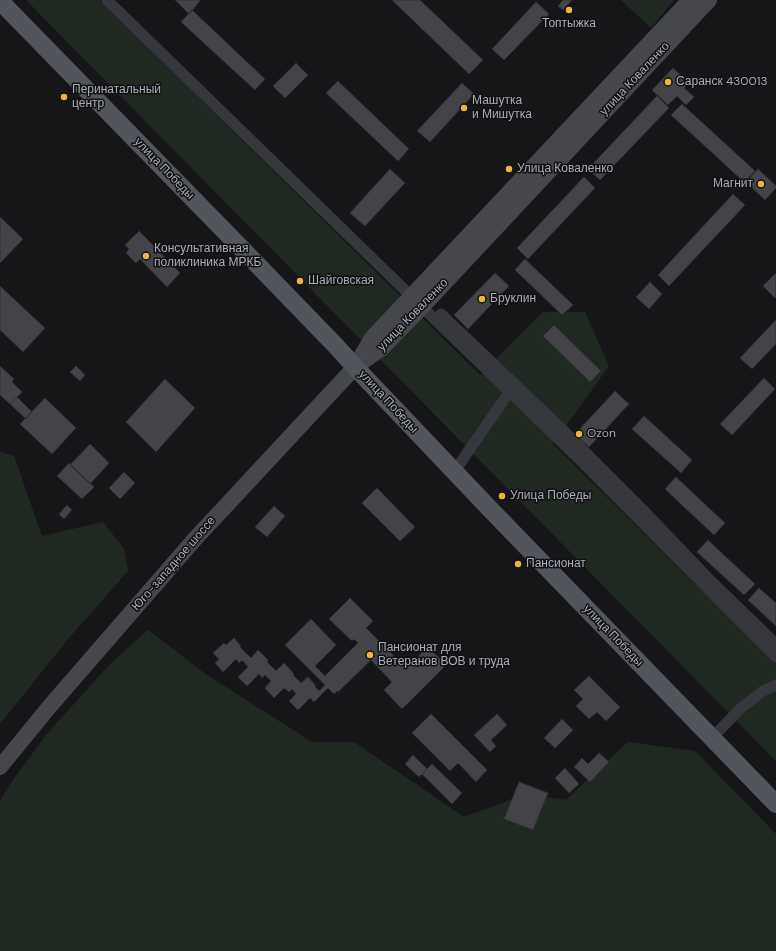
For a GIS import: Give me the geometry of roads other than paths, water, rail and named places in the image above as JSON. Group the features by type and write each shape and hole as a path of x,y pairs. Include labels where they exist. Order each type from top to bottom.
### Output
{"main road":[{"name":"улица Коваленко","path":"662,40 690,0"},
{"name":"улица Коваленко","path":"355,367 372,338 416,302 662,40 709,0"},
{"name":"улица Победы","path":"0,1 246,252 454,472 776,804"},
{"name":"Юго-западное шоссе","path":"0,767 50,706 194,540 355,367"}],"street":[{"path":"106,0 416,302 510,391 776,657"},
{"path":"441,314 563,430 711,581 776,644"},
{"path":"454,472 510,391"},
{"path":"712,738 740,709 763,691 776,685"}],"place":[{"name":"Топтыжка","path":"569,10"},
{"name":"Саранск 430013","path":"668,82"},
{"name":"Перинатальный центр","path":"64,97"},
{"name":"Машутка и Мишутка","path":"464,108"},
{"name":"Улица Коваленко","path":"509,169"},
{"name":"Магнит","path":"761,184"},
{"name":"Консультативная поликлиника МРКБ","path":"146,256"},
{"name":"Шайговская","path":"300,281"},
{"name":"Бруклин","path":"482,299"},
{"name":"Ozon","path":"579,434"},
{"name":"Улица Победы","path":"502,496"},
{"name":"Пансионат","path":"518,564"},
{"name":"Пансионат для Ветеранов ВОВ и труда","path":"370,655"}]}
